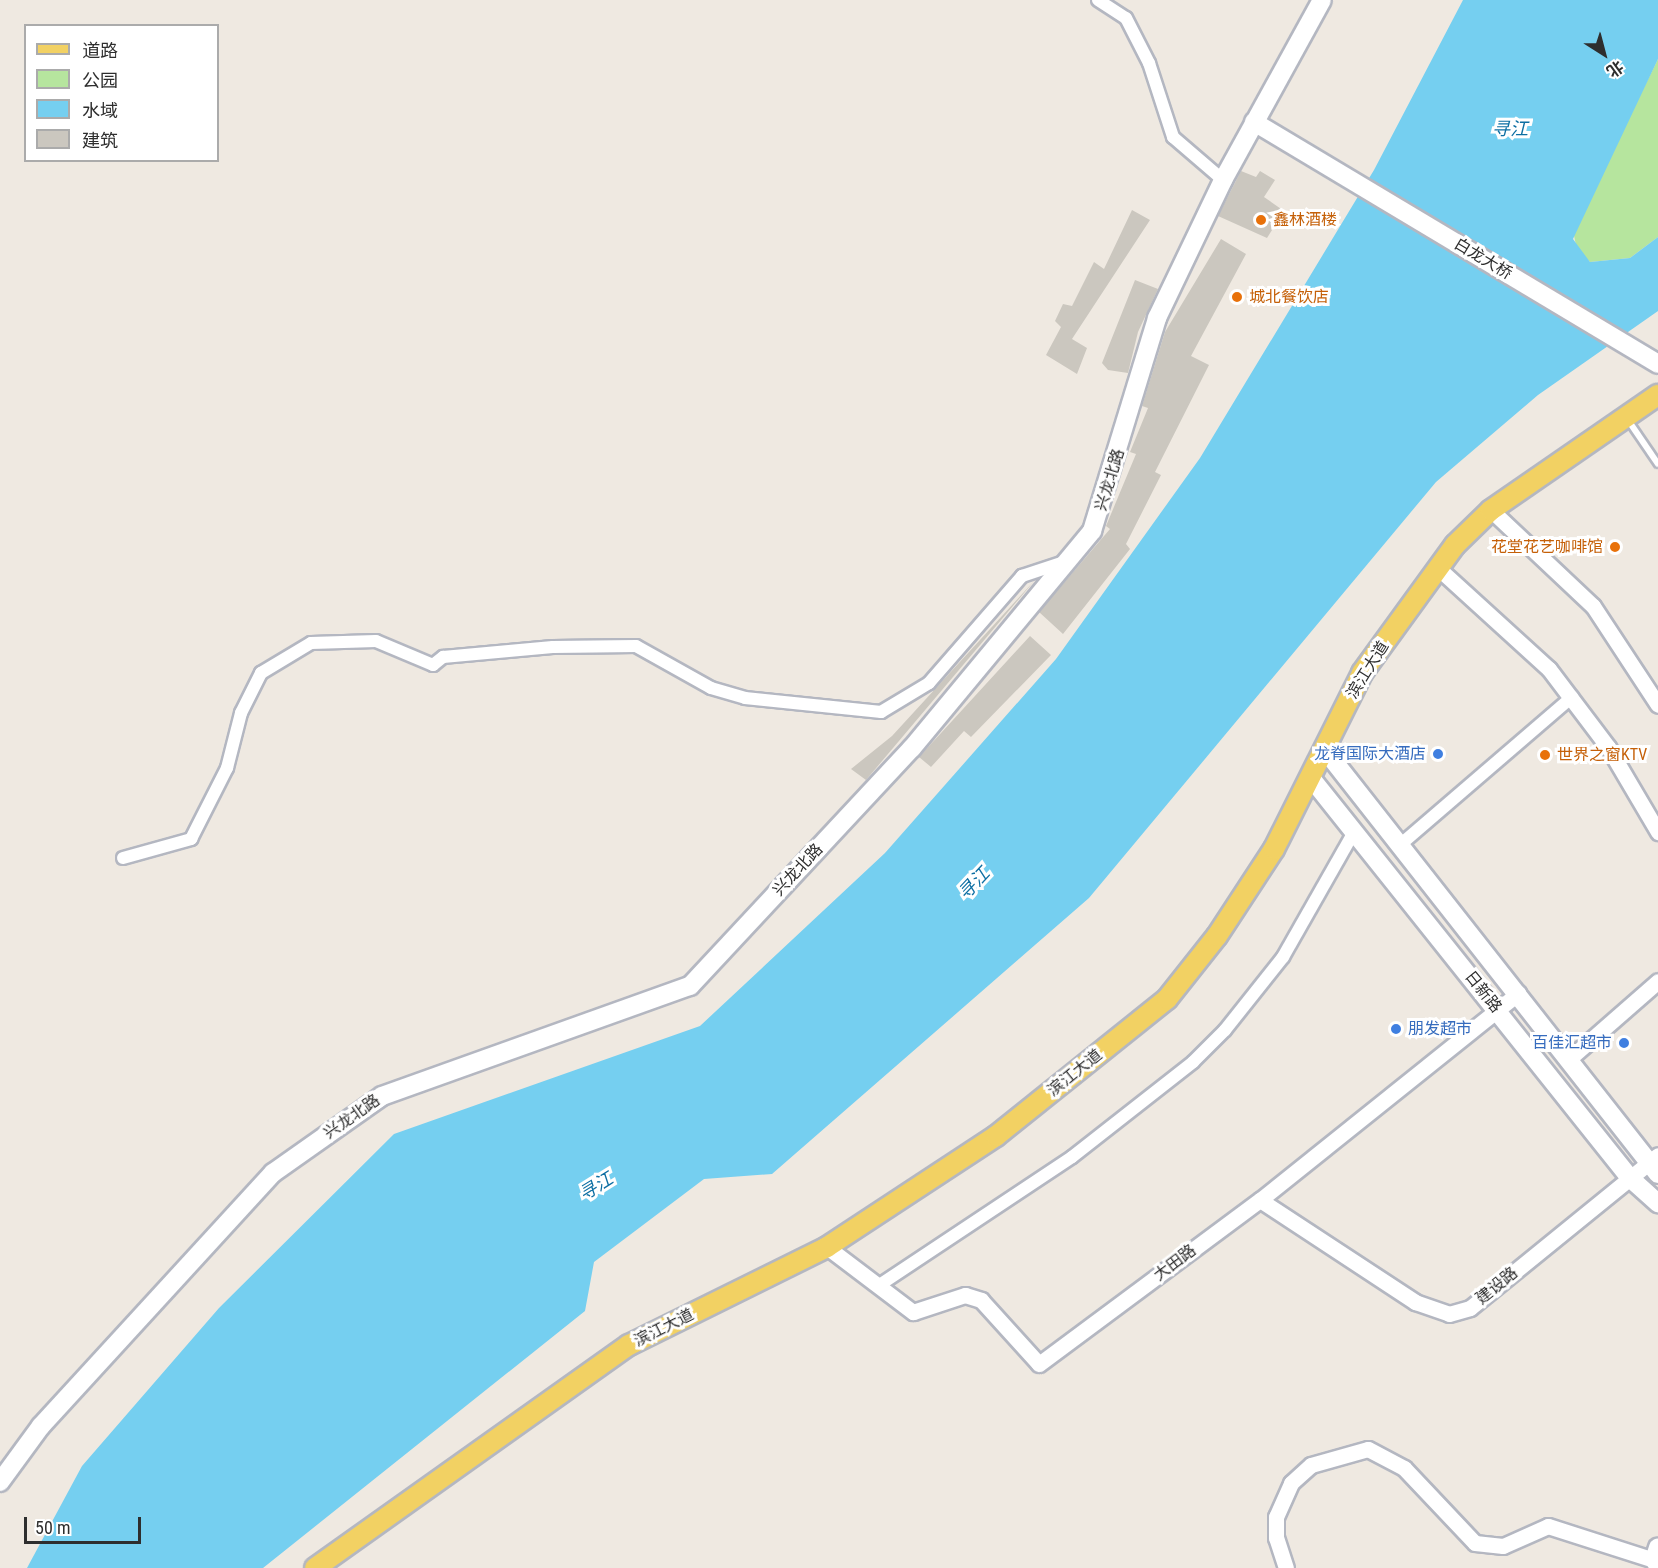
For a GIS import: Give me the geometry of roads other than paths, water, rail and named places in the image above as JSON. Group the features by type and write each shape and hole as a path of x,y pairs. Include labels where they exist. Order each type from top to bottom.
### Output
{"main road":[{"name":"兴龙北路","path":"0,1482 41,1425 273,1173 382,1096 690,986 920,739 1092,531 1106,501 1157,318 1223,180 1322,0"},
{"name":"白龙大桥","path":"1254,122 1658,364"},
{"name":"滨江大道","path":"315,1568 629,1345 827,1246 996,1136 1167,999 1217,936 1274,849 1362,673 1438,568 1491,510 1658,395"},
{"name":"日新路","path":"1325,750 1569,1059 1655,1164"},
{"name":"日新路","path":"1311,778 1630,1178 1658,1203"}],"street":[{"path":"1098,0 1126,18 1149,63 1173,137 1223,180"},
{"path":"1491,510 1593,606 1658,705"},
{"path":"123,858 191,838 227,768 241,713 261,673 311,643 376,641 433,665 443,657 542,648 636,646 711,688 745,698 880,712 929,683 1022,576 1069,561"},
{"path":"1438,568 1530,648 1572,697 1658,832"},
{"path":"1400,845 1572,697"},
{"path":"878,1286 1072,1157 1201,1054 1283,957 1354,832"},
{"path":"1569,1059 1658,981"},
{"name":"大田路","path":"827,1246 913,1312 958,1297 975,1297 1039,1364 1260,1200 1518,993"},
{"name":"建设路","path":"1260,1200 1414,1302 1449,1314 1470,1308 1630,1178 1655,1164"},
{"path":"1286,1568 1276,1523 1292,1483 1311,1465 1361,1449 1397,1462 1464,1536 1480,1545 1503,1546 1548,1526 1656,1559"}],"lane":[{"path":"1627,418 1658,464"}],"water":[{"name":"寻江","path":"1463,0 1658,0 1658,59 1573,239 1590,262 1630,258 1658,237 1658,311 1538,395 1436,482 1089,898 772,1174 704,1179 594,1262 585,1311 263,1568 27,1568 82,1466 219,1308 394,1134 700,1026 885,853 1056,659 1200,458 1374,170"}],"place":[{"name":"鑫林酒楼","path":"1261,220"},
{"name":"城北餐饮店","path":"1237,297"},
{"name":"花堂花艺咖啡馆","path":"1615,547"},
{"name":"龙脊国际大酒店","path":"1438,754"},
{"name":"世界之窗KTV","path":"1545,755"},
{"name":"朋发超市","path":"1396,1029"},
{"name":"百佳汇超市","path":"1624,1043"}]}
